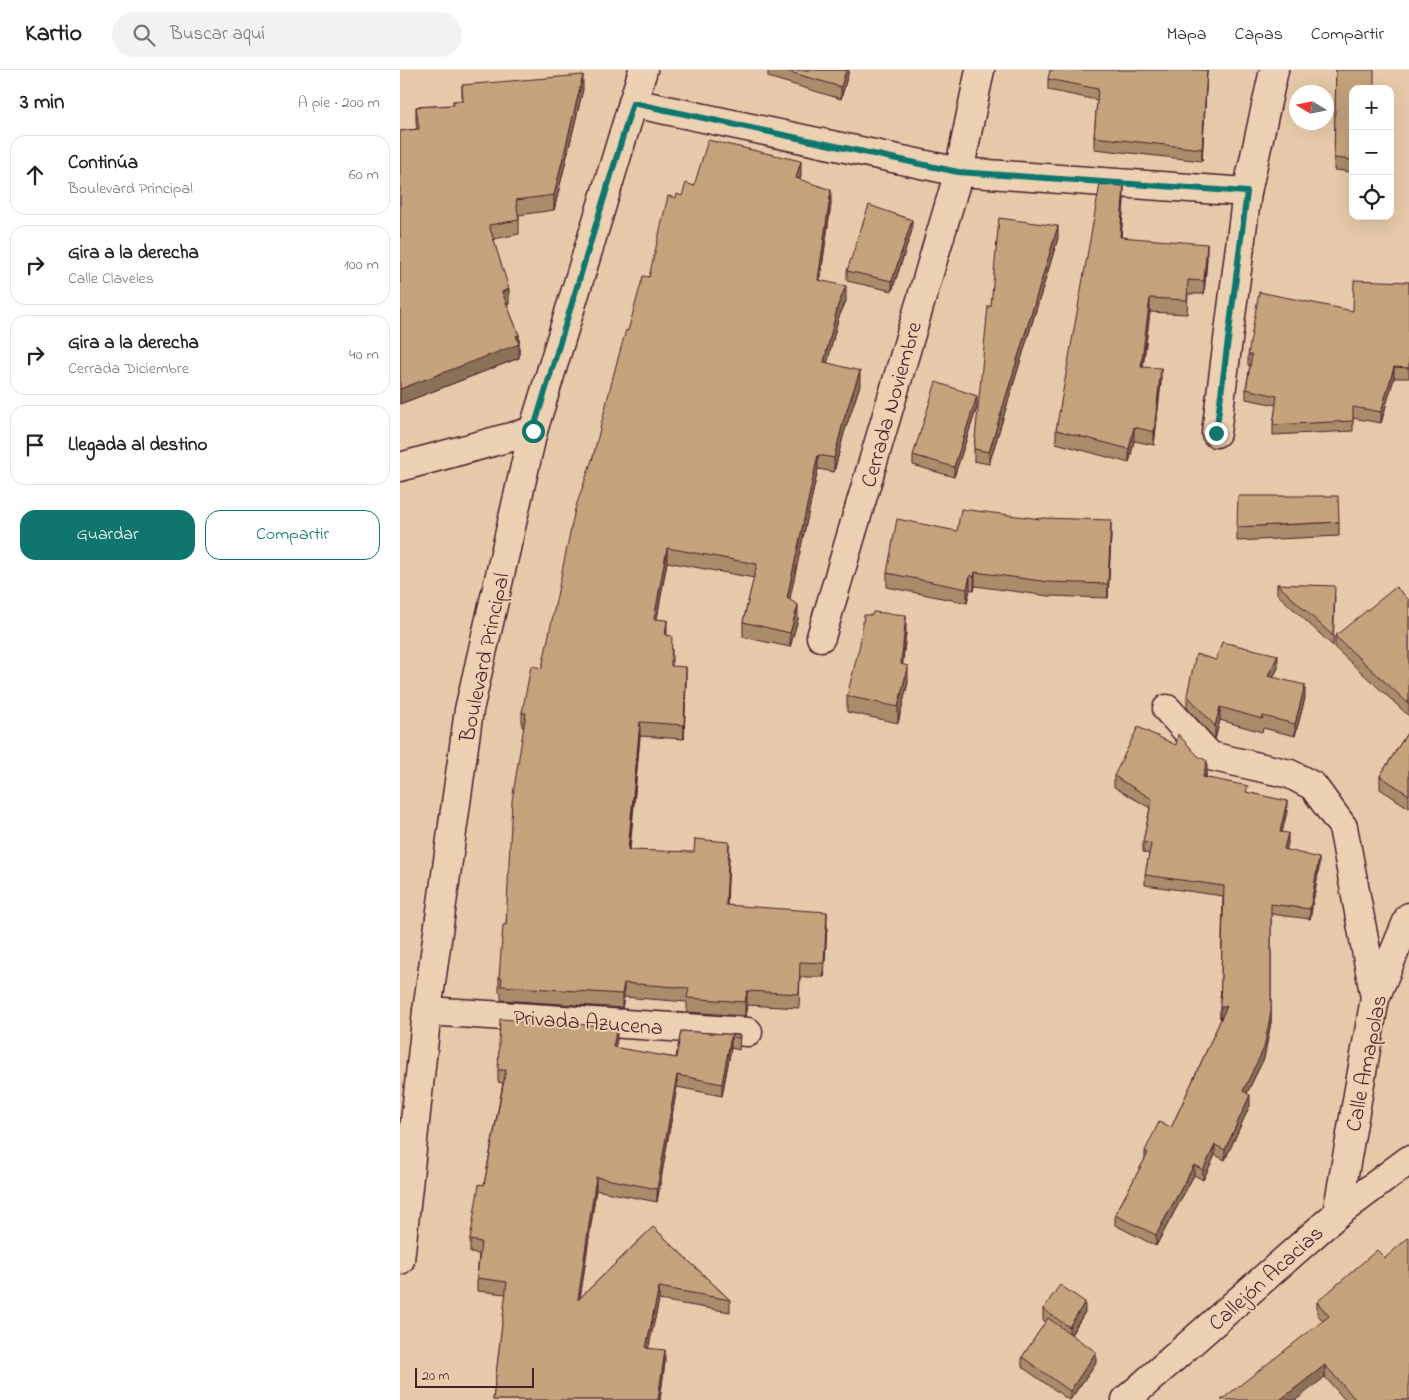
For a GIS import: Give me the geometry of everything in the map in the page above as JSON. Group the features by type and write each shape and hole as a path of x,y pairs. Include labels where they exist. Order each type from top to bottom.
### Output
{"street":[{"name":"Boulevard Principal","path":"400,1260 427,1011 469,710 533,431 643,70"},
{"name":"Cerrada Noviembre","path":"821,637 958,172 980,70"},
{"path":"1216,433 1247,192 1274,70"},
{"path":"633,103 958,172 1247,192"},
{"path":"400,467 533,431"},
{"path":"1168,709 1210,756 1290,774 1312,786 1343,827 1375,998"},
{"name":"Calle Amapolas","path":"1337,1214 1375,998 1409,917"},
{"name":"Privada Azucena","path":"427,1011 748,1032"},
{"name":"Callejón Acacias","path":"1126,1400 1337,1214 1409,1160"}],"building":[{"path":"783,70 846,70 841,87"},
{"path":"1050,70 1207,70 1202,149 1094,137 1098,89 1048,79"},
{"path":"1336,70 1374,70 1374,85 1349,85 1349,160 1334,158"},
{"path":"583,75 554,195 516,200 519,220 489,225 509,289 502,292 519,335 516,336 519,344 400,389 400,131 419,129 416,107 454,105 453,101 463,101 462,85"},
{"path":"708,140 801,161 796,178 831,190 818,280 846,286 838,305 824,362 860,371 844,419 834,458 818,455 787,598 798,605 790,633 743,622 757,564 667,548 654,619 667,620 665,635 672,636 671,666 686,667 684,725 640,722 628,850 694,852 695,839 729,842 726,905 827,912 824,963 800,962 799,994 747,991 745,1002 687,998 689,988 624,983 622,994 501,986 502,978 499,978 503,925 506,925 512,801 526,713 522,713 531,666 542,668 575,509 593,457 615,369 643,276 649,277 668,196 676,198 677,194 682,196 686,183 694,186"},
{"path":"1100,184 1124,186 1120,237 1207,244 1204,281 1188,280 1187,300 1150,298 1141,367 1161,368 1154,432 1134,427 1129,449 1056,430"},
{"path":"869,205 912,220 892,281 847,271"},
{"path":"999,218 1058,226 989,452 974,449 988,306 991,306"},
{"path":"1354,280 1409,282 1409,368 1394,367 1381,412 1353,407 1353,421 1273,425 1277,396 1246,389 1252,355 1248,355 1259,292 1353,311"},
{"path":"936,382 977,396 954,467 913,455"},
{"path":"1238,496 1338,496 1339,522 1237,527"},
{"path":"961,509 1041,519 1111,520 1108,584 1049,582 975,572 974,577 970,575 967,589 887,573 897,519 957,531"},
{"path":"1277,584 1335,586 1333,636"},
{"path":"1396,587 1409,600 1409,704 1335,636"},
{"path":"873,612 906,615 901,664 908,666 898,707 847,696 860,644 864,615 872,615"},
{"path":"1222,642 1278,655 1268,676 1305,685 1295,724 1263,716 1262,719 1220,707 1215,726 1187,695 1196,654 1216,660"},
{"path":"1138,727 1176,745 1178,734 1198,756 1207,761 1203,777 1248,786 1246,792 1287,801 1280,832 1288,833 1284,849 1319,858 1310,909 1271,904 1271,1012 1264,1048 1243,1091 1250,1095 1225,1150 1215,1145 1203,1170 1194,1165 1156,1235 1115,1215 1148,1153 1145,1151 1159,1122 1171,1128 1227,1006 1220,1008 1224,886 1145,875 1151,844 1143,842 1152,799 1114,776"},
{"path":"1409,730 1409,795 1380,776"},
{"path":"500,1019 617,1027 613,1047 676,1058 681,1031 740,1035 739,1038 731,1036 722,1084 677,1075 657,1189 596,1177 578,1300 653,1227 730,1300 659,1287 646,1348 665,1350 658,1400 493,1400 507,1282 477,1278 481,1242 470,1240 479,1184 484,1185 506,1070 498,1070"},
{"path":"1409,1237 1409,1400 1356,1400 1325,1365 1280,1400 1221,1400 1329,1316 1317,1302 1377,1250 1385,1258"},
{"path":"1060,1285 1085,1302 1069,1327 1043,1309"},
{"path":"1048,1318 1096,1352 1070,1391 1022,1357"}],"route":[{"path":"533,431 633,103 958,172 1247,192 1216,433"}]}
